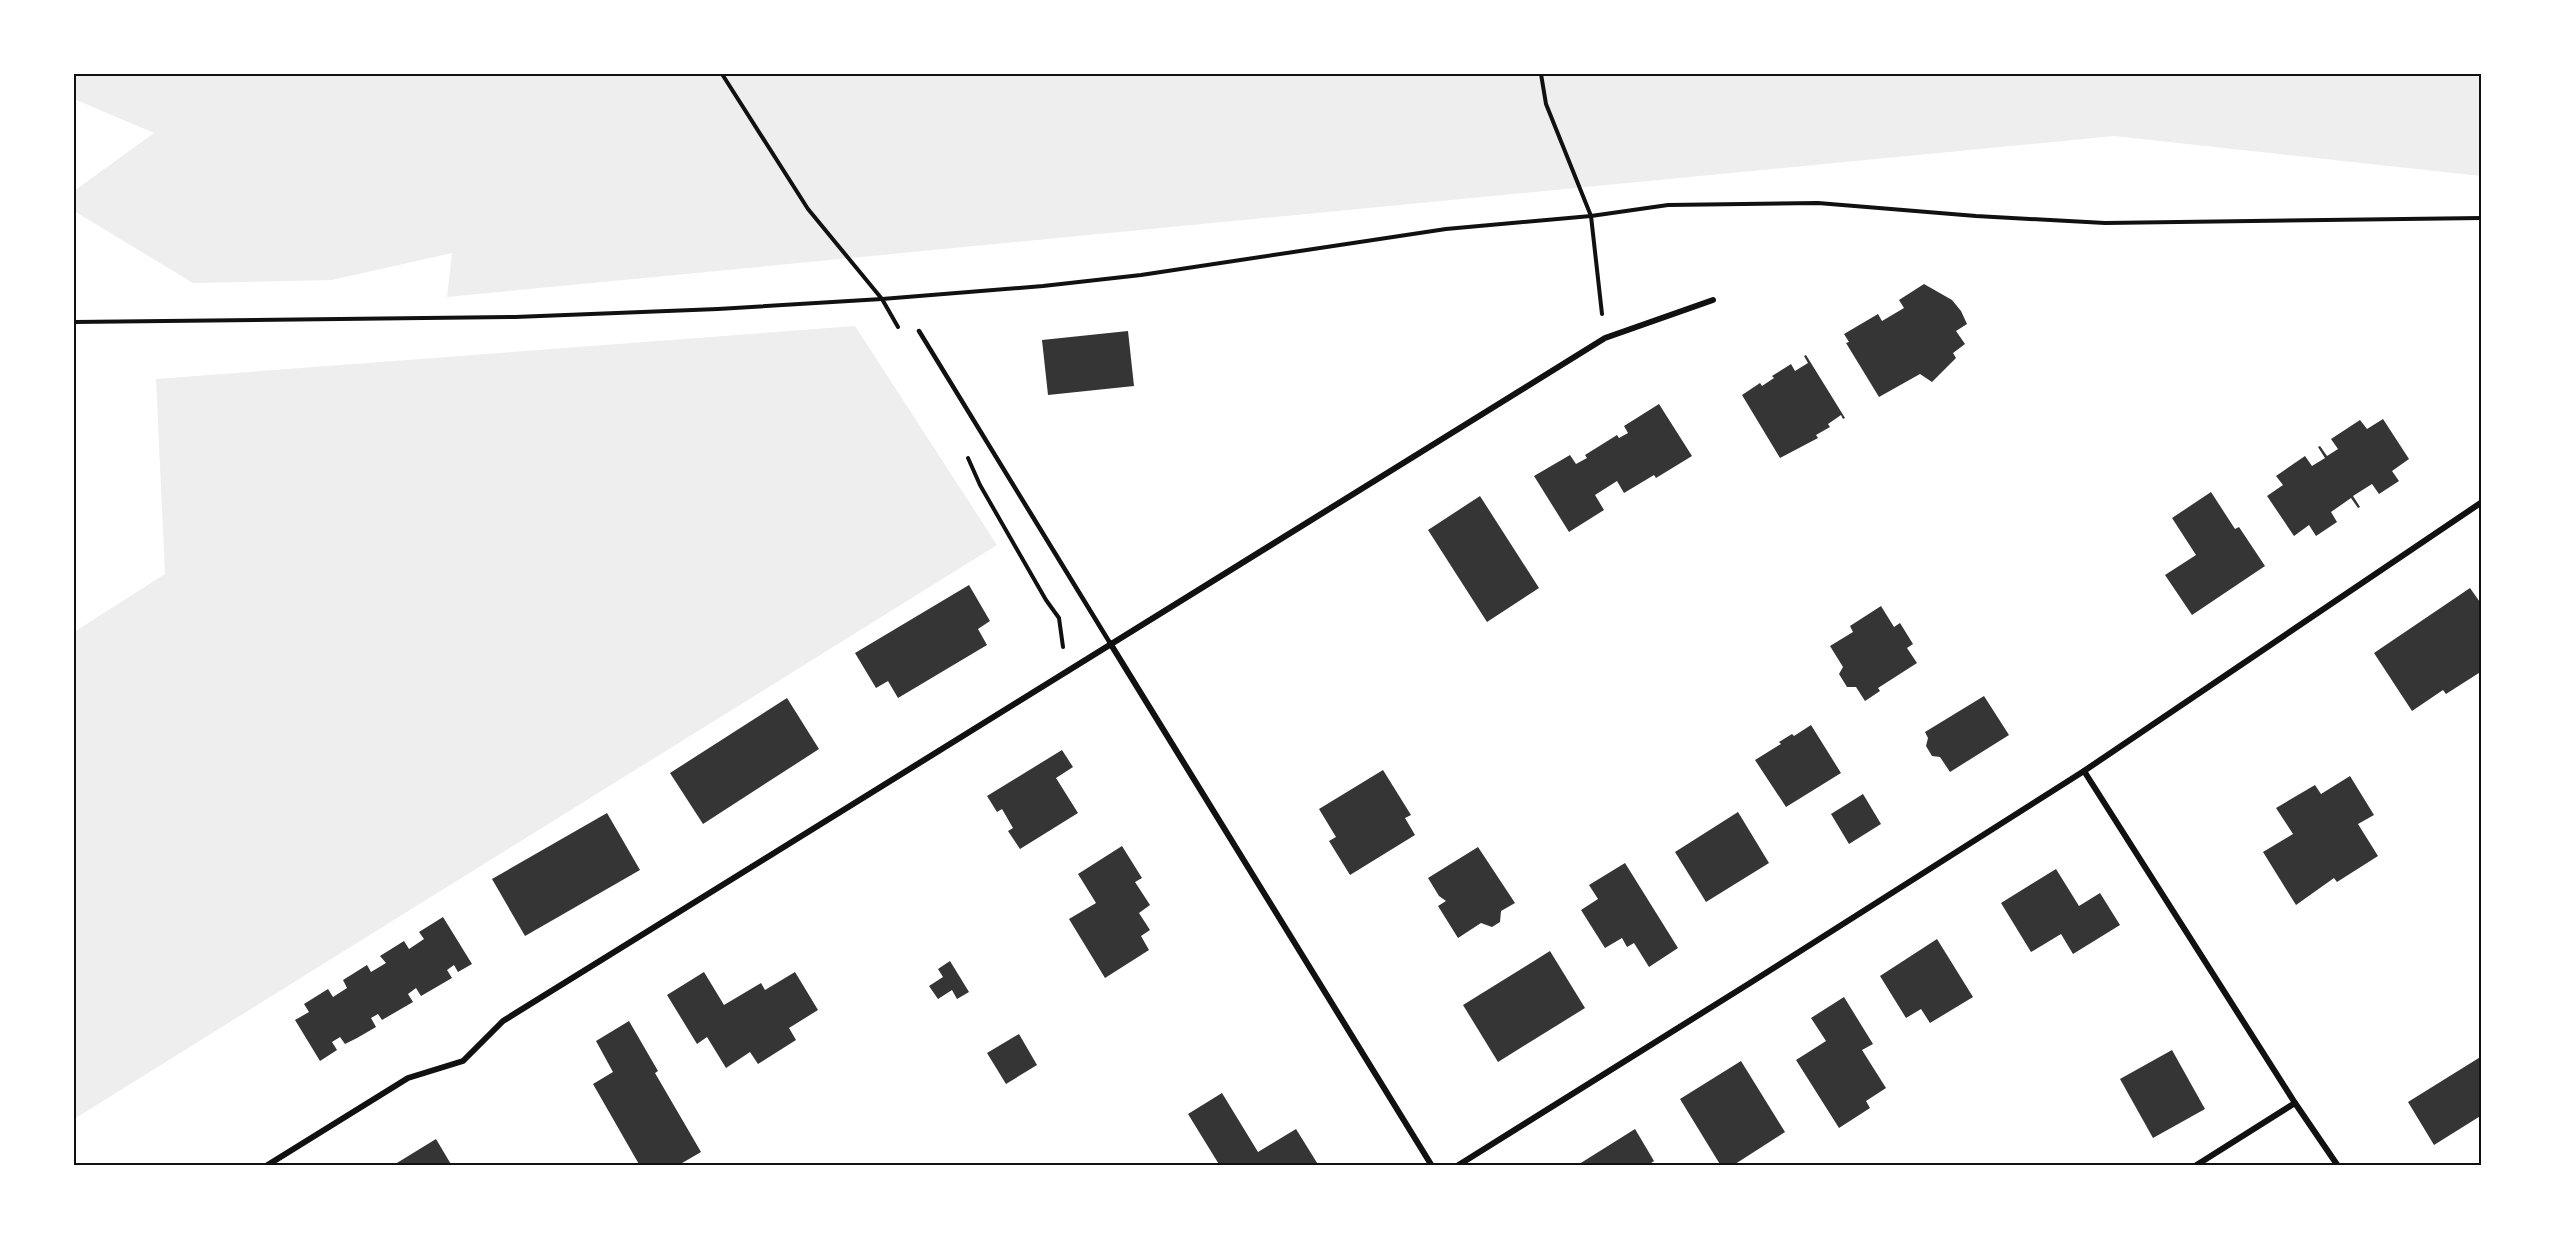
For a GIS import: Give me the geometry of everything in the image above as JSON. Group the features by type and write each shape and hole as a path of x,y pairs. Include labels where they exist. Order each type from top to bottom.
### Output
{"street":[{"path":"266,1166 408,1078 464,1061 503,1021 1605,338 1713,300"},
{"path":"1457,1166 2084,771 2481,502"},
{"path":"1110,643 1432,1166"},
{"path":"2084,771 2295,1103 2338,1166"},
{"path":"2195,1166 2295,1103"}],"lane":[{"path":"919,331 1110,643"}],"path":[{"path":"722,74 808,210 882,299"},
{"path":"1541,74 1546,104 1591,216 1605,338"},
{"path":"74,322 515,317 718,309 882,299 1043,286 1141,275 1446,229 1591,216 1668,205 1818,203 1976,216 2105,223 2481,218"}],"shaded area":[{"path":"74,74 2482,74 2481,176 2114,136 447,297 452,253 332,280 193,283 74,211 74,191 154,133 74,99"},
{"path":"855,326 997,545 74,1119 74,632 165,574 156,379"}],"building":[{"path":"1924,284 1952,300 1961,311 1967,324 1956,331 1965,344 1953,353 1956,358 1932,382 1920,374 1879,397 1846,343 1849,342 1844,334 1878,314 1882,321 1904,308 1899,300"},
{"path":"1128,331 1134,386 1048,395 1042,340"},
{"path":"1806,355 1845,418 1843,419 1841,415 1828,424 1830,427 1816,435 1818,438 1780,458 1742,395 1760,383 1762,386 1774,378 1772,376 1791,364 1795,371 1808,363 1804,356"},
{"path":"1659,404 1692,456 1656,478 1654,475 1624,493 1617,481 1595,495 1604,510 1569,532 1534,476 1570,455 1576,464 1587,458 1585,455 1617,435 1619,438 1628,433 1624,426"},
{"path":"2383,419 2409,459 2392,471 2399,481 2379,494 2372,484 2353,496 2360,507 2358,508 2351,498 2331,512 2337,522 2316,536 2309,525 2294,536 2267,496 2283,485 2276,476 2305,456 2312,466 2325,458 2318,447 2320,446 2327,456 2338,449 2331,439 2360,420 2367,429"},
{"path":"2211,492 2235,529 2239,527 2265,566 2192,615 2165,575 2196,555 2172,518"},
{"path":"1480,496 1539,588 1487,622 1428,530"},
{"path":"969,585 990,621 978,629 987,645 898,698 888,681 876,688 855,653"},
{"path":"2470,588 2482,605 2482,671 2446,694 2443,690 2412,711 2374,653"},
{"path":"1881,606 1894,627 1900,623 1913,644 1907,648 1917,663 1878,688 1880,691 1865,701 1856,687 1847,687 1839,674 1843,667 1830,646 1853,632 1850,626"},
{"path":"1984,696 2009,735 1950,772 1940,757 1932,756 1926,746 1928,738 1925,732"},
{"path":"787,698 819,749 703,824 670,773"},
{"path":"1811,725 1841,773 1786,807 1755,760 1781,744 1779,742"},
{"path":"1062,750 1073,767 1056,778 1078,813 1020,849 1008,831 1013,828 1002,809 997,812 987,796"},
{"path":"1383,770 1411,815 1405,818 1415,835 1350,875 1329,841 1336,837 1319,809"},
{"path":"2350,776 2374,815 2358,824 2378,856 2337,882 2334,878 2296,905 2263,852 2293,834 2276,808 2315,785 2321,794"},
{"path":"1863,794 1881,824 1849,844 1831,814"},
{"path":"1738,812 1769,863 1706,902 1675,852"},
{"path":"607,813 640,870 525,936 492,879"},
{"path":"1122,846 1142,878 1135,882 1150,905 1139,913 1150,930 1141,936 1149,950 1105,978 1069,919 1096,903 1078,874"},
{"path":"1478,847 1515,903 1501,911 1500,922 1492,927 1481,923 1458,938 1438,906 1446,901 1439,896 1428,878"},
{"path":"1625,863 1678,948 1649,967 1634,943 1627,947 1622,938 1605,948 1581,910 1598,899 1589,885"},
{"path":"2056,869 2079,906 2100,893 2120,925 2073,954 2061,934 2031,952 2001,903"},
{"path":"443,917 472,964 458,972 454,965 447,970 452,978 421,996 416,988 408,994 413,1002 382,1020 378,1014 371,1018 376,1027 345,1044 340,1037 332,1042 337,1050 320,1061 295,1020 309,1012 304,1004 328,989 333,997 347,988 343,980 367,965 371,972 386,963 380,956 404,941 409,949 424,939 419,932"},
{"path":"1937,939 1973,997 1930,1023 1921,1009 1906,1018 1880,976"},
{"path":"1550,951 1585,1008 1498,1062 1463,1005"},
{"path":"950,961 969,992 957,999 952,990 938,999 929,986 943,977 938,969"},
{"path":"704,972 724,1005 761,983 765,990 795,972 818,1010 789,1028 796,1040 758,1064 750,1052 726,1068 707,1037 697,1044 667,995"},
{"path":"1844,997 1873,1044 1862,1050 1886,1088 1866,1101 1870,1108 1839,1128 1796,1060 1826,1041 1811,1018"},
{"path":"629,1021 658,1071 655,1073 701,1152 677,1166 640,1166 593,1084 613,1072 596,1041"},
{"path":"1019,1034 1037,1065 1006,1084 987,1053"},
{"path":"2172,1050 2205,1109 2153,1138 2120,1079"},
{"path":"2482,1056 2482,1115 2434,1145 2408,1102"},
{"path":"1741,1061 1785,1132 1732,1166 1721,1166 1680,1099"},
{"path":"1222,1093 1258,1152 1296,1129 1319,1166 1220,1166 1188,1114"},
{"path":"1635,1129 1654,1161 1647,1166 1576,1166"},
{"path":"436,1139 452,1166 392,1166"}]}
